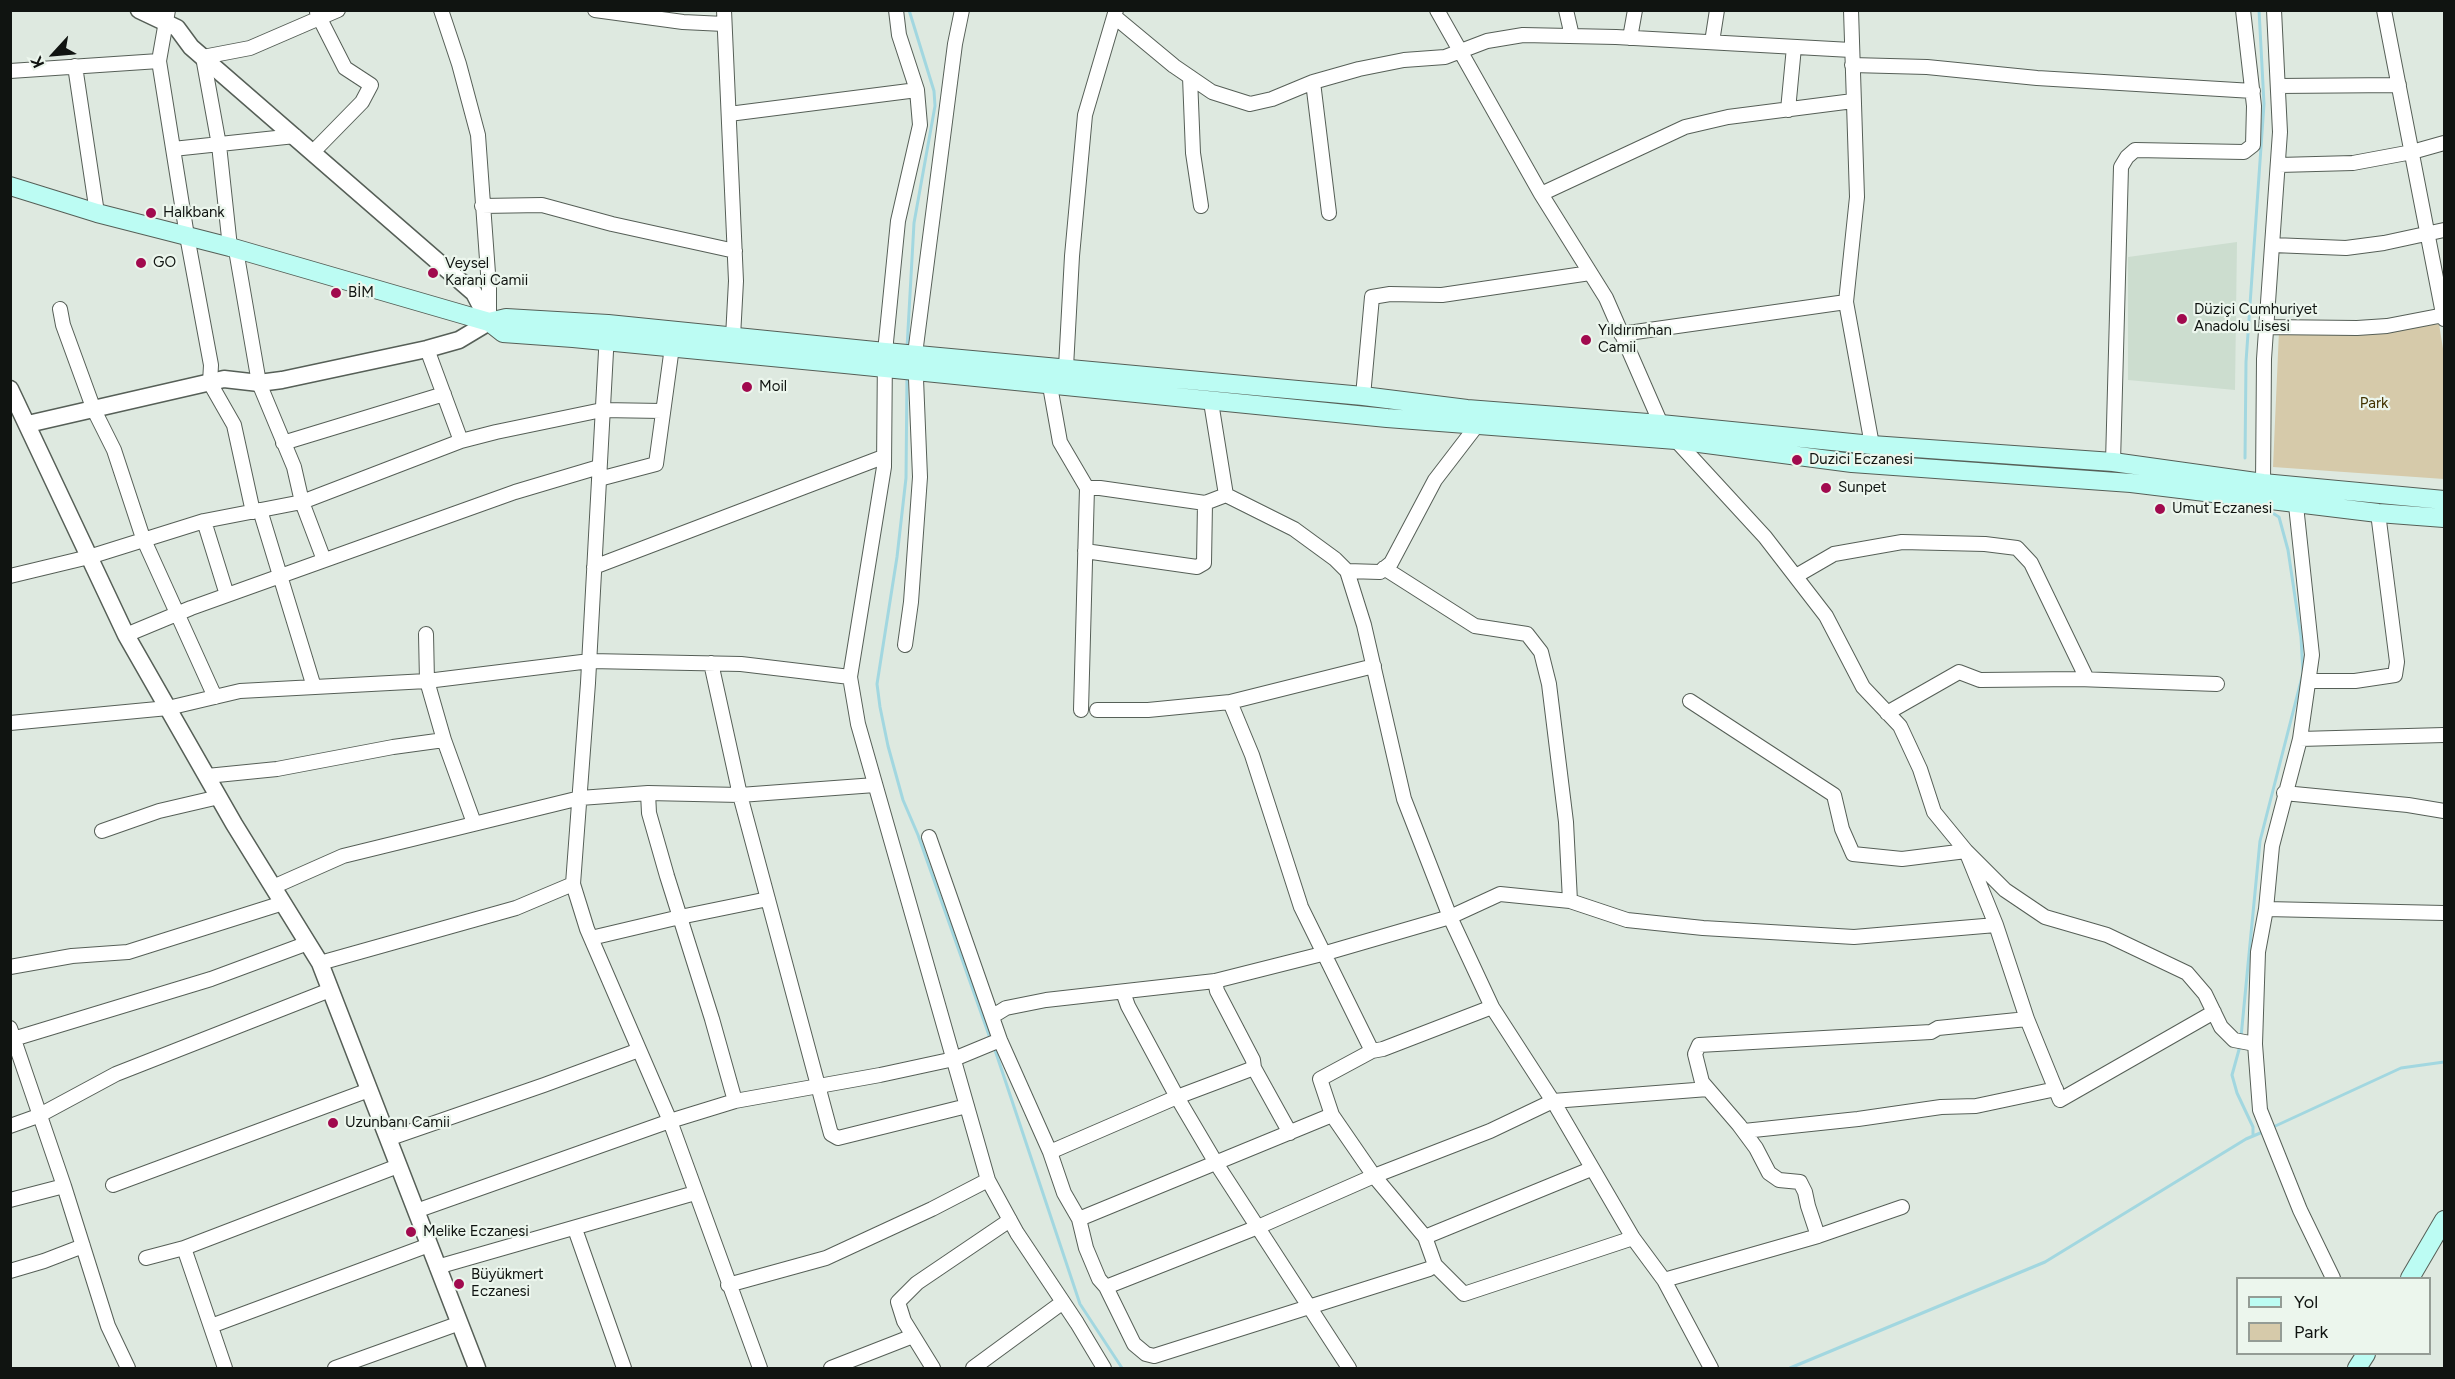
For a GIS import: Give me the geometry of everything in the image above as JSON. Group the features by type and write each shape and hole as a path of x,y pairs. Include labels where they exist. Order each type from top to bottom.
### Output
{"main road":[{"path":"10,186 97,213 187,236 489,322 503,333 607,332 733,337 1050,386 1211,402 1676,440 1852,463 2294,495 2445,500"},
{"path":"607,332 672,347 902,362 1066,367 1363,396 1467,409 1661,424 1872,445 2113,462 2263,483 2294,495 2378,513 2445,518"},
{"path":"2411,1277 2445,1220"}],"street":[{"path":"139,10 166,16 191,47 474,293 489,322"},
{"path":"203,57 250,48 318,15 338,10"},
{"path":"441,10 459,64 478,135 489,322"},
{"path":"595,10 682,22 724,17 736,281 733,337"},
{"path":"896,10 899,35 917,90 920,125 898,221 902,362 920,477 911,602 905,645"},
{"path":"962,10 902,362 883,457 884,467 850,677 858,724 988,1180 1010,1220 1104,1368"},
{"path":"1437,10 1541,195 1606,298 1661,424 1765,537 1826,616 1863,687 1900,726 1920,769 1934,812 1966,851 2005,890 2045,917 2107,935 2187,973 2205,994 2221,1027 2245,1042"},
{"path":"1566,10 1572,36"},
{"path":"1630,38 1635,10"},
{"path":"1712,42 1717,10"},
{"path":"1851,10 1857,197 1846,302 1872,445"},
{"path":"2113,462 2121,167 2135,150 2244,152 2253,145 2253,91 2243,10"},
{"path":"2263,483 2266,327 2279,165 2274,10"},
{"path":"2266,327 2357,328 2444,317 2384,10"},
{"path":"1066,367 1072,256 1086,115 1116,14 1190,77 1212,92 1250,104 1272,99 1313,82 1404,60 1445,57 1487,41 1522,35 1630,38 1851,50"},
{"path":"313,152 362,102 371,85 345,68 318,15"},
{"path":"166,16 159,60 187,236 212,365 210,383 234,425 257,511 280,576 314,687"},
{"path":"1788,110 1794,47"},
{"path":"203,57 219,145 233,249 259,383 294,467 302,502 324,560"},
{"path":"10,71 159,60"},
{"path":"75,66 97,213"},
{"path":"1852,66 1927,67 2037,78 2253,91"},
{"path":"1190,77 1193,153 1201,206"},
{"path":"1313,82 1329,213"},
{"path":"2278,86 2399,86"},
{"path":"729,114 917,90"},
{"path":"1541,195 1685,127 1728,117 1853,101"},
{"path":"173,148 295,136"},
{"path":"2279,165 2353,163 2445,143"},
{"path":"482,206 542,205 612,224 735,251"},
{"path":"2273,245 2346,248 2384,243 2445,230"},
{"path":"1363,396 1372,297 1390,294 1442,295 1590,273"},
{"path":"1621,334 1846,302"},
{"path":"60,309 63,325 94,410 114,450 143,538 215,697"},
{"path":"28,424 224,380 259,383 282,380 427,349 459,340 489,322"},
{"path":"607,332 590,661 573,884 591,938 670,1121 760,1368"},
{"path":"126,635 178,613 515,492 599,473 657,464 672,347"},
{"path":"427,349 461,441"},
{"path":"1050,386 1060,442 1087,488 1081,710"},
{"path":"10,389 14,405 28,424 126,635 219,797 320,963 477,1368"},
{"path":"283,443 444,394"},
{"path":"1211,402 1226,495"},
{"path":"10,576 89,557 143,538 204,521 302,502 461,441 602,410 662,411"},
{"path":"1347,571 1380,572 1391,563 1435,480 1478,424"},
{"path":"594,567 883,457"},
{"path":"1087,488 1205,503 1226,495 1294,529 1335,559 1347,571 1364,625 1404,799 1450,917 1492,1007 1553,1101 1633,1238 1664,1280 1711,1368"},
{"path":"2294,495 2312,655 2300,739 2284,793 2272,846 2266,909 2245,1042 2260,1110 2300,1210 2334,1277"},
{"path":"1084,551 1197,567 1204,563 1205,503"},
{"path":"2309,681 2355,681 2395,675 2397,662 2378,513"},
{"path":"204,521 227,595"},
{"path":"1796,576 1834,554 1902,542 1985,544 2017,548 2031,563 2087,679"},
{"path":"1384,568 1475,626 1527,634 1540,652 1549,684 1566,822 1570,901"},
{"path":"426,634 427,681 444,740 474,823"},
{"path":"10,723 168,708 240,691 427,681 590,661 741,664 850,677"},
{"path":"711,663 740,795 831,1134 838,1138 967,1106"},
{"path":"1097,710 1148,710 1230,702 1374,666"},
{"path":"1887,713 1959,672 1980,680 2087,679 2217,684"},
{"path":"1690,701 1834,795 1842,829 1853,854 1902,859 1966,851"},
{"path":"1230,702 1252,756 1301,906 1372,1051"},
{"path":"2300,739 2445,735"},
{"path":"207,776 277,769 393,747 444,740"},
{"path":"273,887 343,856 580,798 648,793 740,795 875,785"},
{"path":"648,793 649,813 735,1101"},
{"path":"2284,793 2445,810"},
{"path":"102,831 159,811 219,797"},
{"path":"929,837 984,998 993,1016 994,1042 1050,1152 1064,1193 1079,1219 1086,1248 1099,1279 1106,1287 1134,1344 1146,1354 1154,1356 1436,1265"},
{"path":"1966,851 1996,925 2027,1019 2060,1100 2214,1012"},
{"path":"320,963 516,908 573,884"},
{"path":"993,1016 1006,1008 1046,1000 1215,981 1326,953 1450,917 1500,894 1570,901 1627,920 1703,928 1842,936 1996,925"},
{"path":"591,938 680,917 768,900"},
{"path":"10,967 72,956 128,952 283,903"},
{"path":"2266,909 2445,913"},
{"path":"128,1368 108,1326 64,1185 38,1116 12,1036 211,979 308,943"},
{"path":"1215,981 1217,991 1253,1060 1254,1068 1290,1132"},
{"path":"10,1126 38,1116 116,1074 330,990"},
{"path":"1124,992 1128,1006 1216,1163 1349,1368"},
{"path":"1492,1007 1383,1049 1372,1051 1320,1079 1332,1115 1374,1176 1425,1237 1436,1265 1464,1294 1633,1238"},
{"path":"1818,1236 1800,1182 1779,1180 1769,1173 1744,1131 1702,1082 1695,1054 1699,1045 1930,1032 1938,1028 2027,1019"},
{"path":"416,1212 670,1121 735,1101 954,1059 994,1042"},
{"path":"388,1139 639,1050"},
{"path":"1050,1152 1178,1097 1254,1068"},
{"path":"1106,1287 1258,1227 1374,1176 1490,1131 1553,1101 1708,1089"},
{"path":"1744,1131 1858,1119 1941,1107 1976,1106 2056,1089"},
{"path":"113,1185 369,1090"},
{"path":"1079,1219 1332,1115"},
{"path":"146,1258 184,1248 398,1166"},
{"path":"1425,1237 1591,1169"},
{"path":"728,1285 826,1258 932,1209 988,1180"},
{"path":"10,1200 64,1185"},
{"path":"438,1267 695,1193"},
{"path":"1664,1280 1818,1236 1902,1207"},
{"path":"933,1368 904,1321 898,1302 917,1283 1010,1220"},
{"path":"575,1229 624,1368"},
{"path":"211,1326 429,1245"},
{"path":"10,1271 83,1246"},
{"path":"184,1248 225,1368"},
{"path":"973,1368 1063,1302"},
{"path":"335,1368 459,1323"},
{"path":"831,1368 913,1336"}],"shaded area":[{"name":"Düziçi Cumhuriyet Anadolu Lisesi","path":"2237,242 2235,390 2128,380 2128,257"}],"green space":[{"name":"Park","path":"2439,324 2444,355 2444,479 2273,467 2279,331 2356,335"}],"waterway":[{"path":"907,348 914,223 935,106 934,91 909,10"},
{"path":"2245,458 2246,362 2264,104 2259,10"},
{"path":"907,375 906,478 897,557 877,684 888,746 903,800 918,835 990,1038"},
{"path":"2241,1037 2260,841 2303,673 2301,637 2288,550 2279,517 2266,509"},
{"path":"2240,1046 2232,1075 2237,1093 2253,1127 2253,1136"},
{"path":"994,1047 1080,1304 1122,1368"},
{"path":"2271,1128 2401,1068 2444,1062"},
{"path":"1790,1368 2045,1262 2246,1139 2265,1131"}],"place":[{"name":"Halkbank","path":"151,213"},
{"name":"GO","path":"141,263"},
{"name":"Veysel Karani Camii","path":"433,273"},
{"name":"BİM","path":"336,293"},
{"name":"Düziçi Cumhuriyet Anadolu Lisesi","path":"2182,319"},
{"name":"Yıldırımhan Camii","path":"1586,340"},
{"name":"Moil","path":"747,387"},
{"name":"Duzici Eczanesi","path":"1797,460"},
{"name":"Sunpet","path":"1826,488"},
{"name":"Umut Eczanesi","path":"2160,509"},
{"name":"Uzunbanı Camii","path":"333,1123"},
{"name":"Melike Eczanesi","path":"411,1232"},
{"name":"Büyükmert Eczanesi","path":"459,1284"}]}
